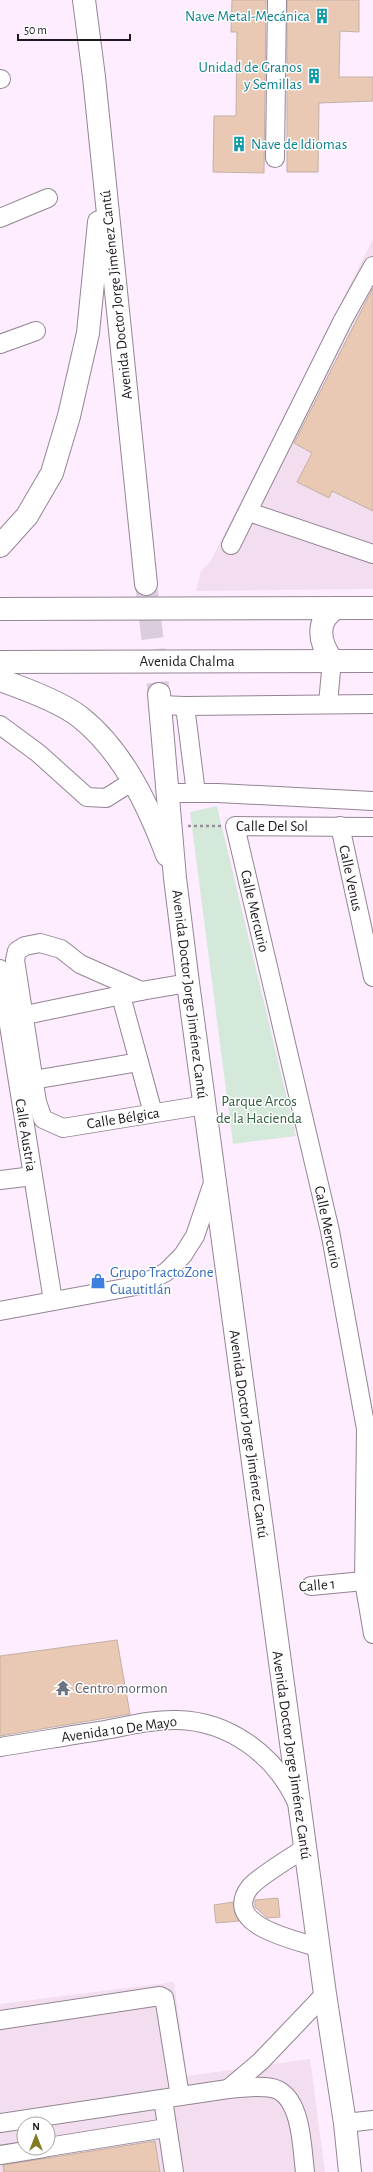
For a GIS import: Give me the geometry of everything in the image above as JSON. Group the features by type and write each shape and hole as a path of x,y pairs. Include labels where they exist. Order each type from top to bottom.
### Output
{"main road":[{"name":"Avenida Doctor Jorge Jiménez Cantú","path":"83,2 103,173 146,584"},
{"path":"0,546 28,516 52,473 69,416 88,333 103,173"},
{"path":"332,660 323,648 321,628 326,616 336,608"},
{"path":"0,609 373,608"},
{"name":"Avenida Chalma","path":"0,662 373,661"},
{"path":"0,680 48,700 79,717 114,754 133,781 149,812 175,878"},
{"name":"Avenida Doctor Jorge Jiménez Cantú","path":"159,700 175,878 188,983 299,1806 320,1948 325,1994 345,2123 350,2172"}],"street":[{"path":"275,158 277,0"},
{"path":"0,218 48,198"},
{"path":"232,545 344,320 373,266"},
{"path":"0,344 36,330"},
{"path":"249,512 373,554"},
{"path":"328,704 332,660"},
{"path":"159,700 186,706 373,704"},
{"path":"186,706 196,793"},
{"path":"0,725 38,753 87,797 106,798 133,781"},
{"path":"168,793 373,801"},
{"name":"Calle Del Sol","path":"235,826 373,827"},
{"name":"Calle Mercurio","path":"235,826 365,1384 366,1429 364,1581 373,1634"},
{"name":"Calle Venus","path":"340,826 373,977"},
{"path":"139,1062 33,1080 10,1018 14,960 17,951 25,946 40,943 61,949 80,964 141,991"},
{"name":"Calle Austria","path":"0,969 10,1018 53,1301"},
{"path":"10,1018 141,991 188,983"},
{"path":"121,996 153,1113"},
{"name":"Calle Bélgica","path":"33,1080 37,1102 43,1119 63,1128 205,1105"},
{"path":"0,1180 33,1176"},
{"path":"0,1311 141,1285 166,1272 183,1255 195,1236 214,1180"},
{"name":"Calle 1","path":"311,1586 364,1581"},
{"name":"Avenida 10 De Mayo","path":"0,1747 163,1720 194,1722 223,1730 251,1745 274,1766 284,1778 299,1806"},
{"path":"305,1848 250,1886 245,1897 244,1906 247,1916 260,1928 320,1948"},
{"path":"228,2089 261,2061 325,1994"},
{"path":"0,2020 160,1996 164,1998 165,2003 180,2096"},
{"path":"0,2123 228,2089 258,2087 278,2090 292,2104 299,2121 305,2172"},
{"path":"163,2099 166,2128 174,2172"},
{"path":"345,2123 373,2120"},
{"path":"56,2146 166,2128"},
{"path":"0,2155 16,2152"}],"path":[{"name":"Calle Del Sol","path":"171,826 235,826"}],"shaded area":[{"path":"373,239 373,589 196,591 201,571 210,562"},
{"path":"174,1982 187,2076 310,2059 325,2172 0,2172 0,2004"}],"green space":[{"name":"Parque Arcos de la Hacienda","path":"217,806 296,1136 233,1144 190,812"}],"building":[{"path":"232,0 266,0 264,173 213,172 214,116 236,116 237,32 231,32"},
{"path":"287,0 359,0 359,32 340,31 339,77 373,77 373,101 319,103 318,172 287,172"},
{"path":"373,288 373,511 332,491 329,498 297,482 312,453 294,443"},
{"name":"Centro mormon","path":"117,1640 130,1714 0,1736 0,1656"},
{"path":"278,1898 280,1917 267,1918 255,1907 255,1900"},
{"path":"233,1902 235,1914 239,1921 216,1923 214,1905"},
{"path":"155,2141 160,2172 4,2172 3,2165"}],"tunnel":[{"path":"146,584 159,694"}],"place":[{"name":"Nave Metal-Mecánica","path":"322,16"},
{"name":"Unidad de Granos y Semillas","path":"314,76"},
{"name":"Nave de Idiomas","path":"239,144"},
{"name":"Grupo TractoZone Cuautitlán","path":"98,1281"},
{"name":"Centro mormon","path":"63,1688"}]}
